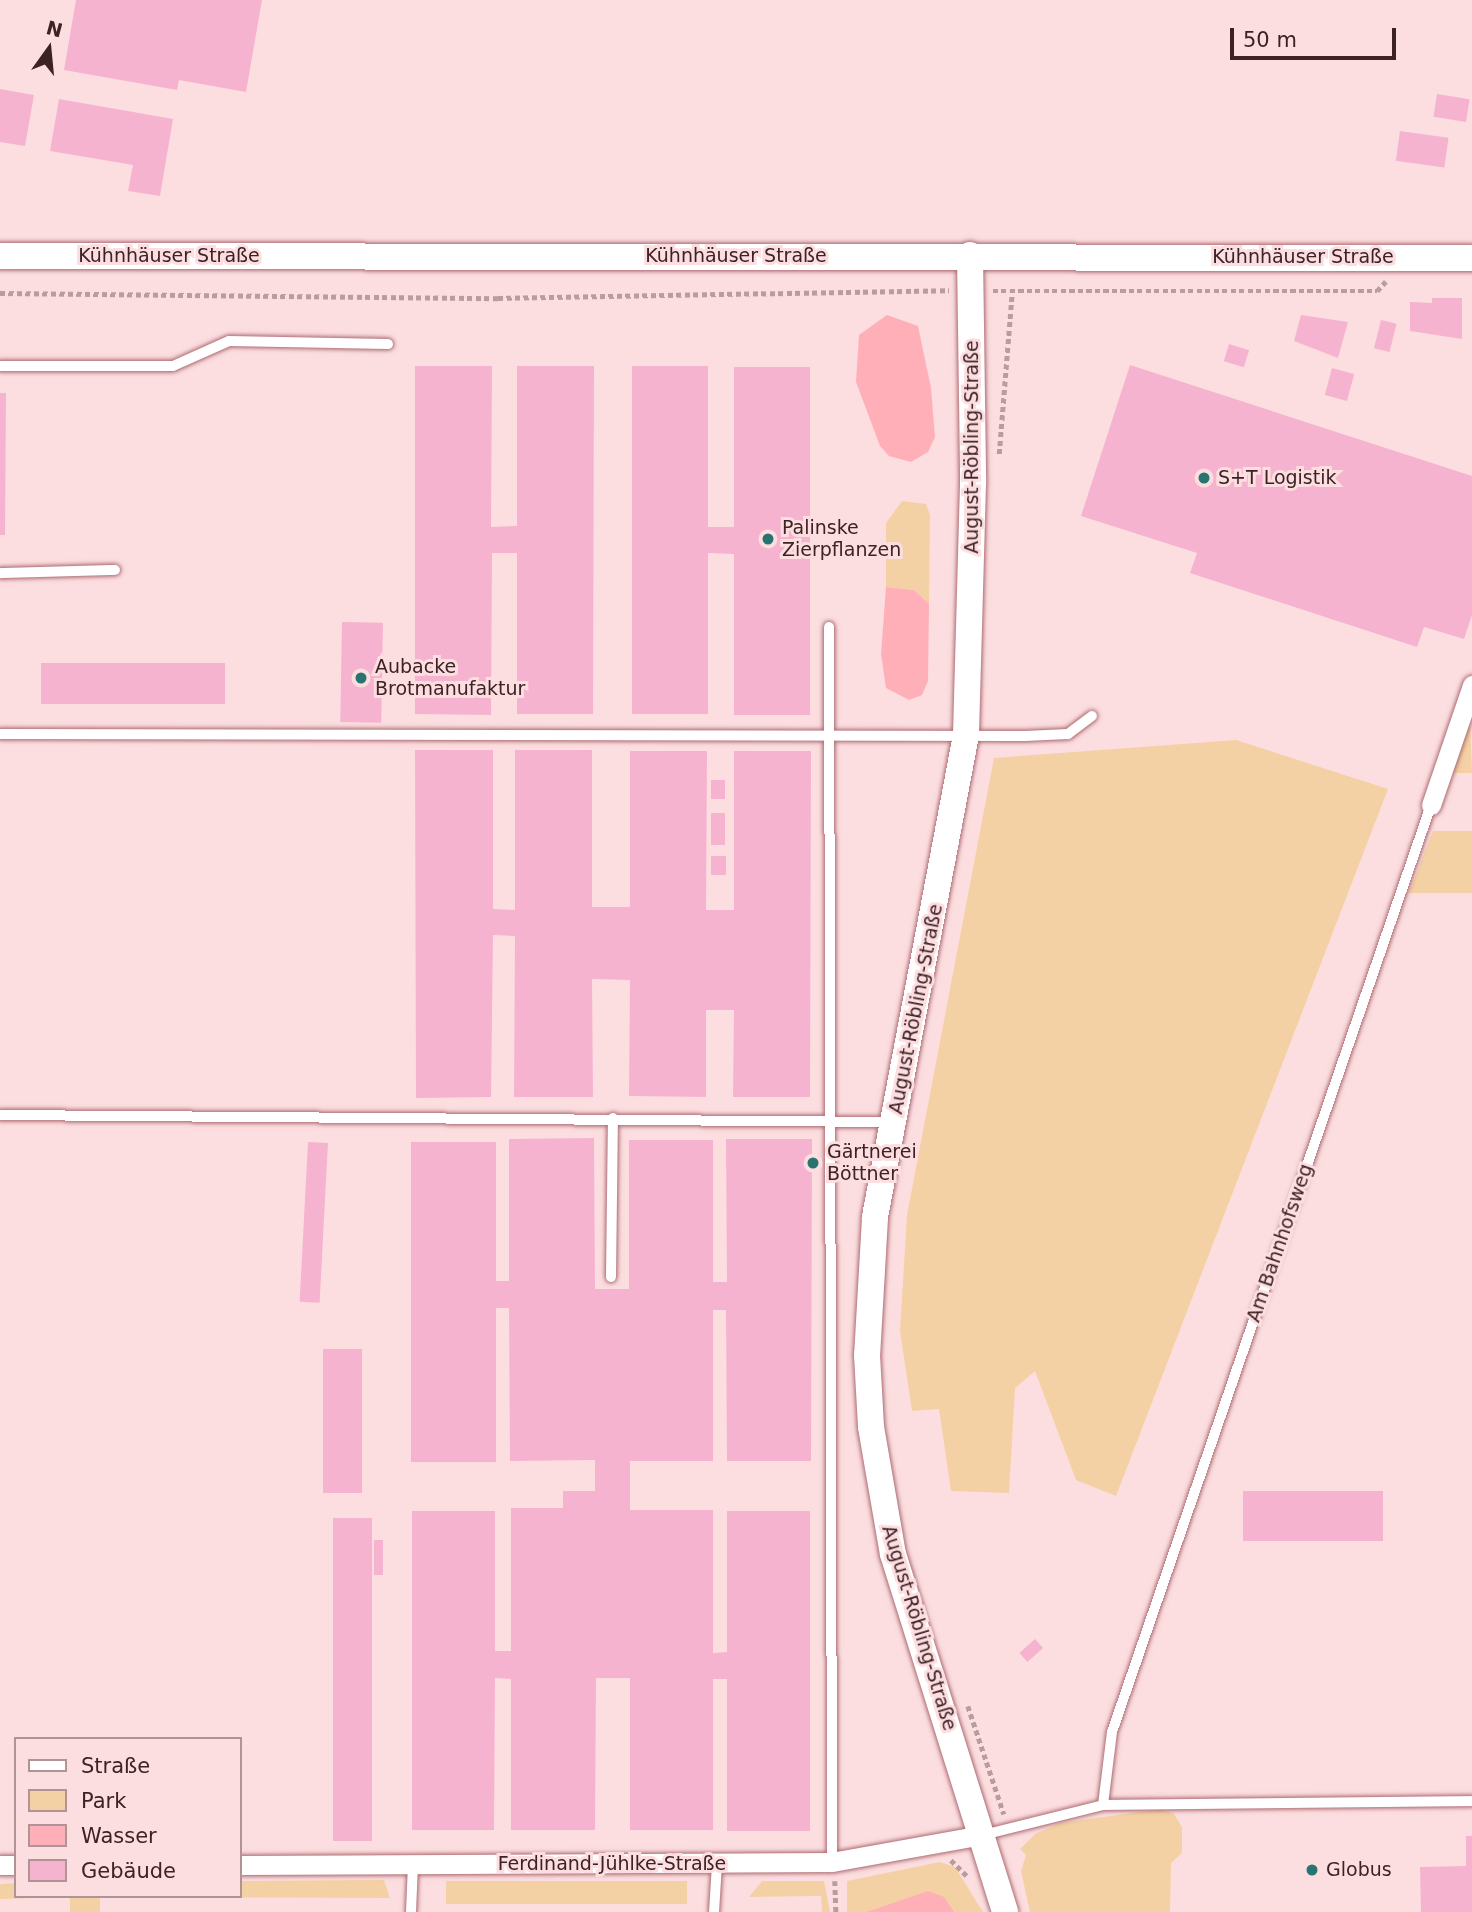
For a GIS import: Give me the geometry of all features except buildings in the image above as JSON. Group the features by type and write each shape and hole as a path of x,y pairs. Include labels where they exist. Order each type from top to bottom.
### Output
{"street":[{"name":"Kühnhäuser Straße","path":"0,256 970,255 1472,258"},
{"name":"August-Röbling-Straße","path":"970,255 973,524 966,735 893,1122 868,1280 871,1427 893,1554 1005,1912"},
{"name":"Am Bahnhofsweg","path":"1431,805 1472,685"},
{"name":"Ferdinand-Jühlke-Straße","path":"242,1865 832,1862 982,1835"}],"lane":[{"path":"0,366 173,366 229,341 388,344"},
{"path":"0,573 115,570"},
{"path":"829,627 832,1862"},
{"path":"0,734 1068,734 1091,716"},
{"name":"Am Bahnhofsweg","path":"1103,1805 1112,1732 1431,805"},
{"path":"0,1115 830,1118 893,1122"},
{"path":"611,1277 612,1118"},
{"path":"982,1835 1103,1805 1472,1801"},
{"path":"411,1912 413,1864"},
{"path":"714,1912 717,1864"}],"path":[{"path":"0,293 512,298 934,290"},
{"path":"999,467 1012,291 1345,290"},
{"path":"963,1692 1008,1829"},
{"path":"832,1862 836,1912"}],"green space":[{"path":"902,501 926,504 930,515 929,604 914,590 886,587 886,523"},
{"path":"1470,718 1472,773 1452,773"},
{"path":"1236,740 1388,789 1116,1496 1076,1480 1035,1371 1015,1388 1009,1493 951,1491 939,1409 912,1411 900,1331 907,1215 994,758"},
{"path":"1433,831 1472,831 1472,893 1409,893"},
{"path":"1161,1809 1174,1814 1182,1827 1182,1853 1171,1863 1170,1912 1030,1912 1021,1871 1026,1855 1020,1849 1035,1834 1060,1823"},
{"path":"940,1862 955,1867 983,1912 847,1912 847,1881"},
{"path":"384,1880 390,1898 242,1897 242,1881"},
{"path":"446,1881 687,1881 687,1904 446,1904"},
{"path":"762,1881 824,1881 830,1912 822,1912 821,1896 749,1897"},
{"path":"14,1883 14,1898 35,1898 0,1899 0,1884"},
{"path":"70,1898 100,1898 100,1912 70,1912"}],"water":[{"path":"887,315 918,326 931,388 935,437 928,452 911,462 889,456 880,446 856,382 859,335"},
{"path":"886,587 914,590 929,604 928,681 922,695 909,700 886,688 881,654"},
{"path":"928,1891 944,1897 954,1912 867,1912"}],"place":[{"name":"S+T Logistik","path":"1204,478"},
{"name":"Palinske Zierpflanzen","path":"768,539"},
{"name":"Aubacke Brotmanufaktur","path":"361,678"},
{"name":"Gärtnerei Böttner","path":"813,1163"},
{"name":"Globus","path":"1312,1870"}]}
